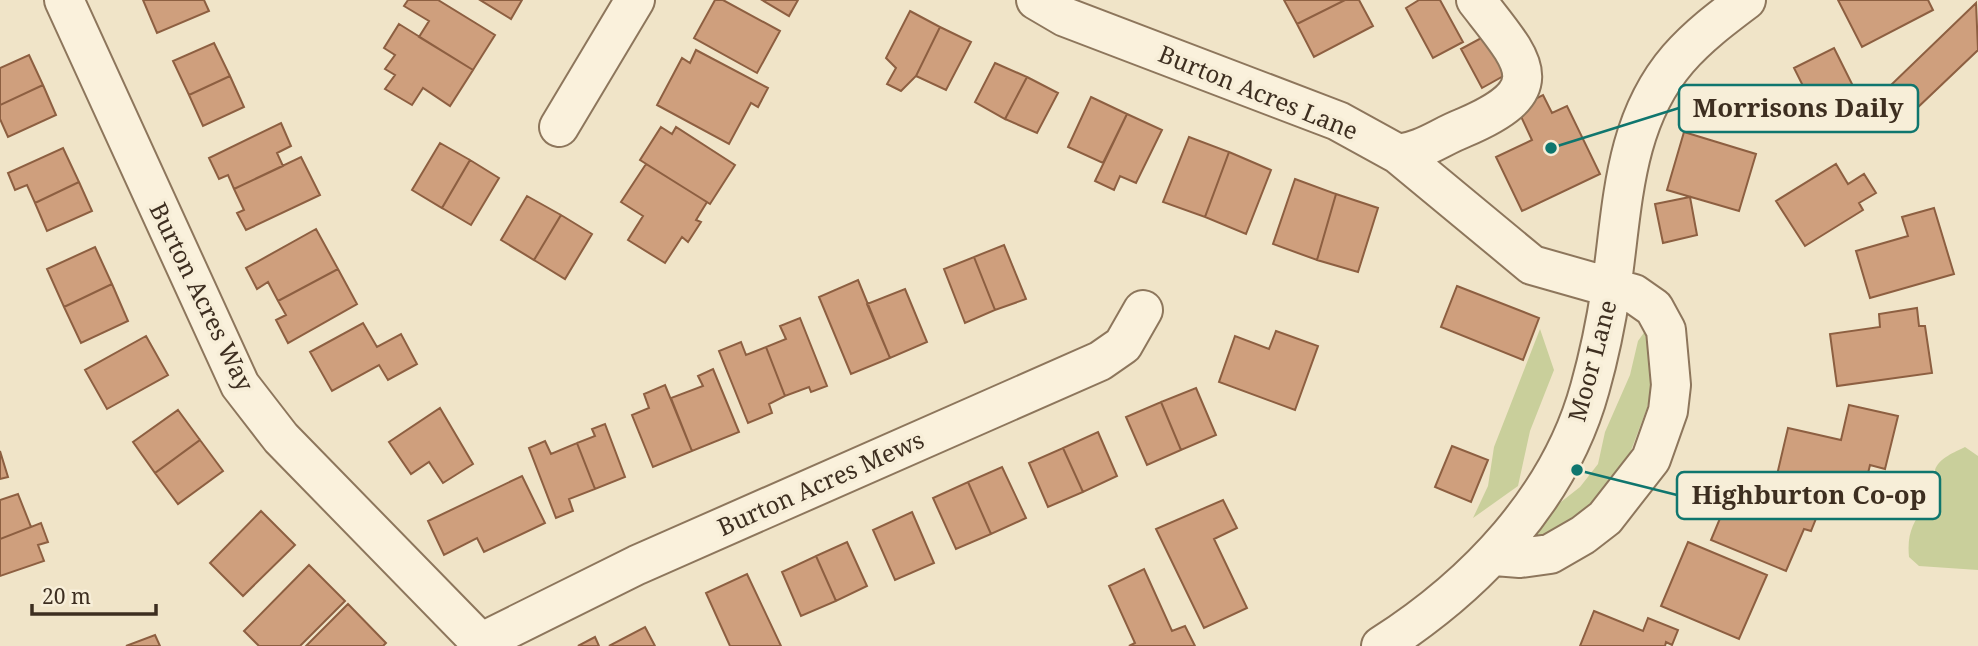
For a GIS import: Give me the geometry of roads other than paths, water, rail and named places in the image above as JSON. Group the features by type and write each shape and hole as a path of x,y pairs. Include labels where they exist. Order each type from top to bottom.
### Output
{"street":[{"name":"Burton Acres Way","path":"64,0 240,385 281,438 483,644"},
{"path":"559,127 635,0"},
{"name":"Burton Acres Lane","path":"1036,0 1065,17 1338,121 1398,154 1532,265 1611,290"},
{"path":"1398,154 1418,152 1482,120 1503,108 1519,90 1522,71 1515,52 1476,0"},
{"path":"1611,290 1622,186 1634,139 1652,99 1677,61 1709,28 1746,0"},
{"name":"Moor Lane","path":"1401,640 1495,556 1555,470 1574,432 1589,391 1611,290 1634,294 1654,308 1666,330 1671,385 1668,411 1651,459 1630,490 1605,518 1583,535 1550,554 1520,558 1495,556"},
{"name":"Burton Acres Mews","path":"483,644 637,565 1100,361 1123,345 1143,310"}],"place":[{"name":"Morrisons Daily","path":"1551,148"},
{"name":"Highburton Co-op","path":"1577,470"}]}
